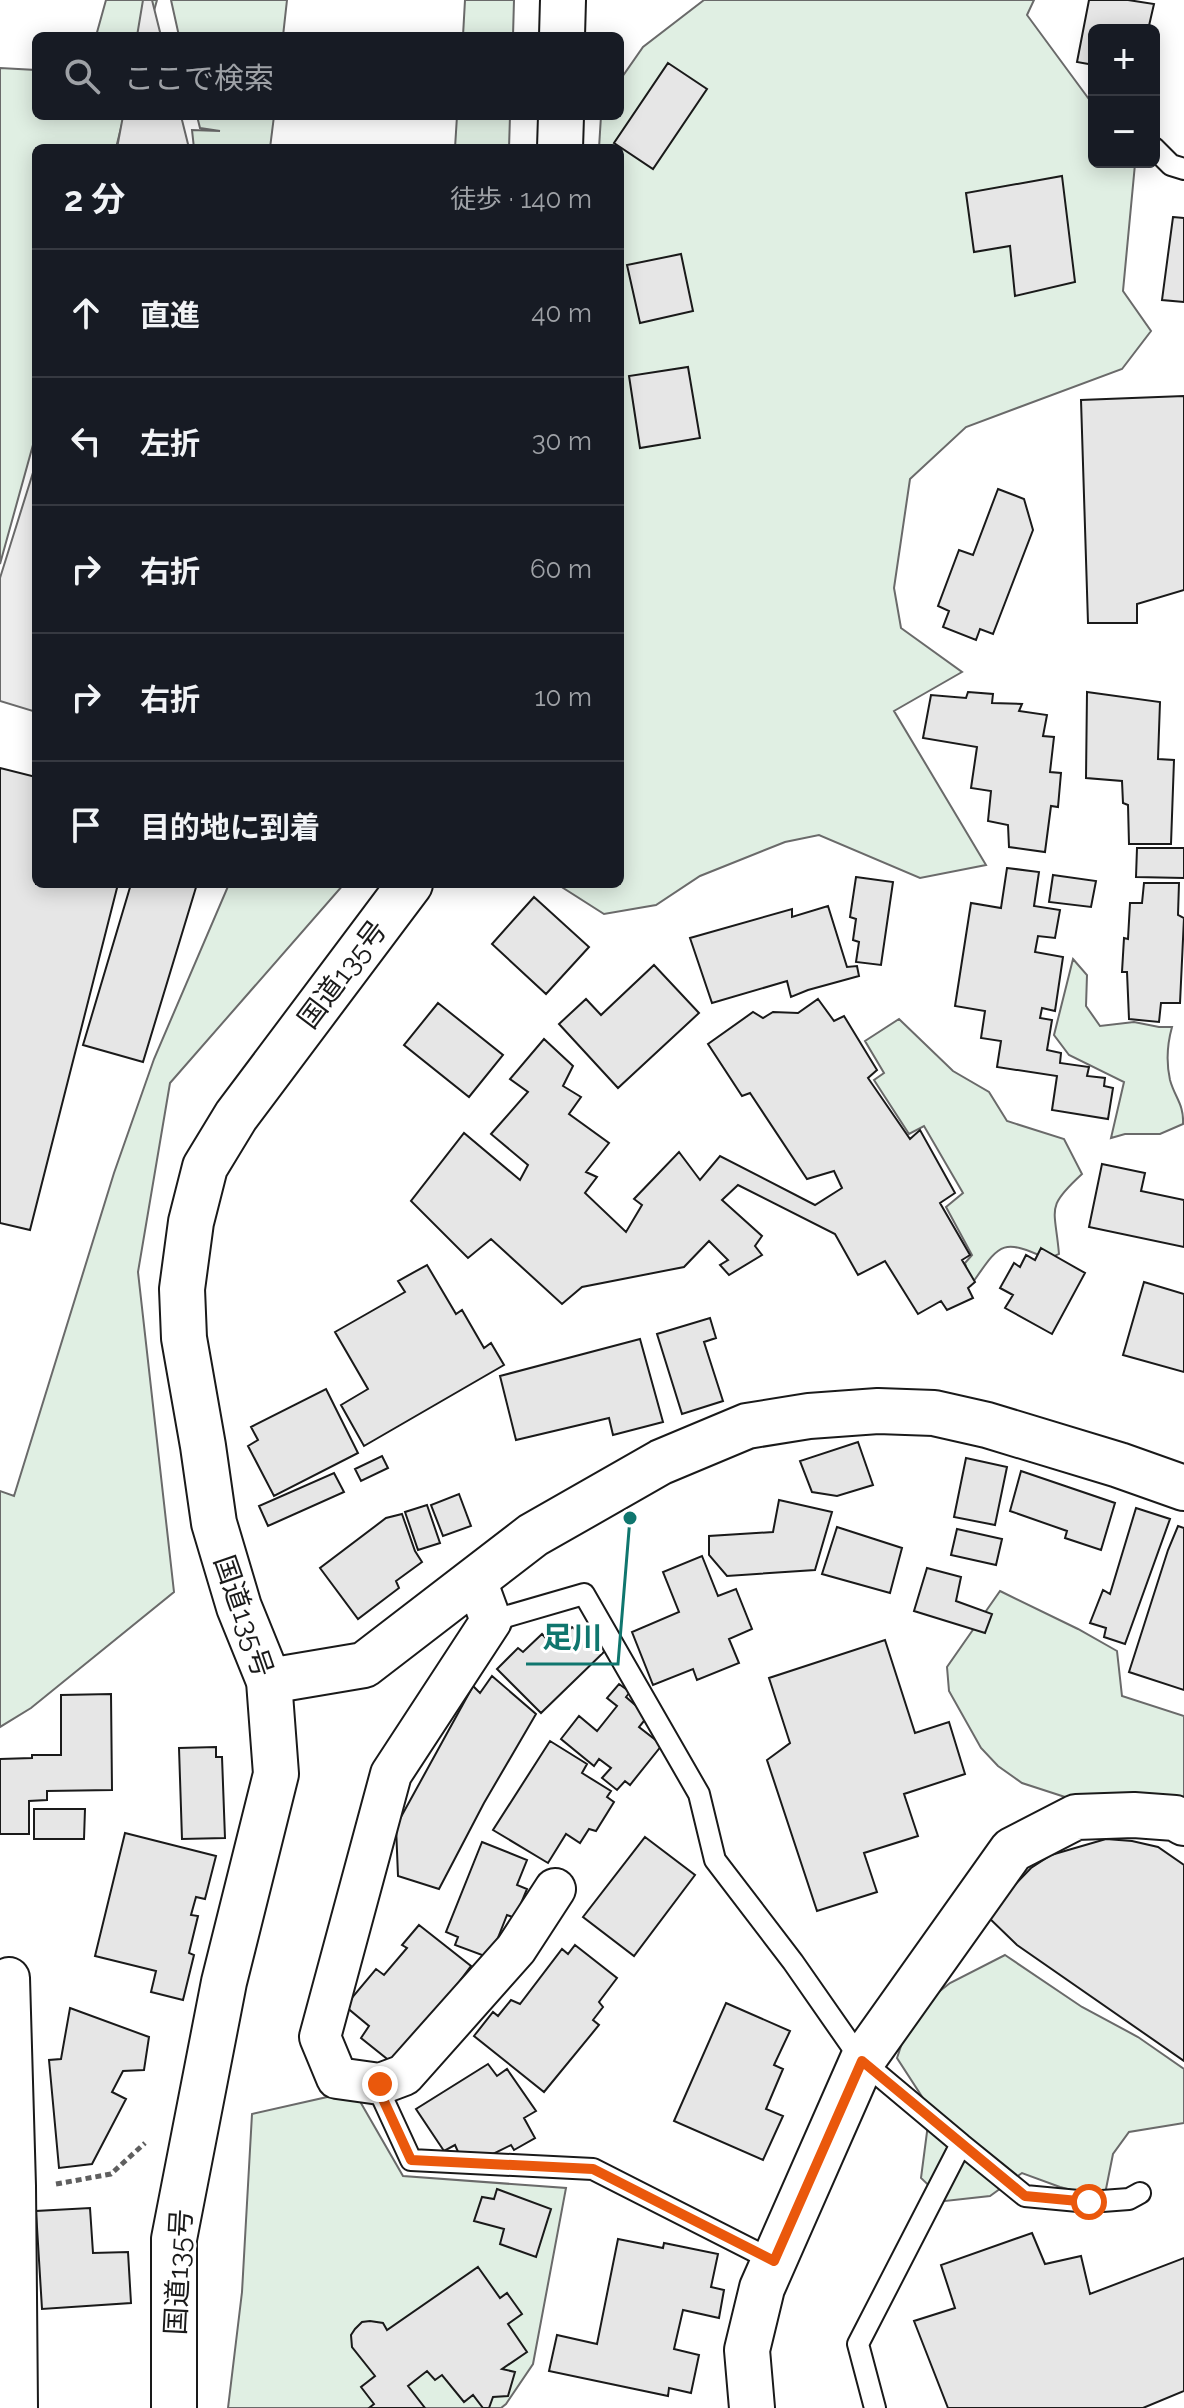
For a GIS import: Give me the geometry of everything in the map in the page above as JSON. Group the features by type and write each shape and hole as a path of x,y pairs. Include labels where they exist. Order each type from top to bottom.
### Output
{"main road":[{"path":"562,32 563,0"},
{"path":"560,144 561,120"},
{"name":"国道135号","path":"174,2408 174,2239 224,1982 276,1774 269,1681 239,1607 214,1523 184,1338 182,1289 191,1222 205,1167 236,1116 407,888"},
{"path":"269,1681 364,1665 533,1535 661,1462 747,1426 809,1416 878,1411 934,1413 987,1425 1184,1488"},
{"path":"752,2408 747,2350 762,2288 862,2061 1012,1850 1076,1817 1134,1815 1175,1818 1184,1823"}],"street":[{"path":"476,1580 491,1621 391,1774 320,2037 337,2078 376,2084 404,2075 516,1949 555,1889"},
{"path":"9,1978 17,2408"}],"lane":[{"path":"1160,154 1171,165 1184,169"},
{"path":"491,1621 584,1594 699,1794 715,1860 793,1962 862,2061 1025,2196 1089,2202 1129,2199 1140,2193"},
{"path":"376,2084 411,2160 593,2169 774,2261"},
{"path":"875,2408 858,2344 961,2144"}],"path":[{"path":"15,2186 70,2183 111,2174 145,2143 150,2129"}],"green space":[{"path":"106,0 157,0 148,32 97,32"},
{"path":"171,0 287,0 283,32 178,32"},
{"path":"465,0 514,0 513,32 463,32"},
{"path":"704,0 1034,0 1027,15 1088,98 1088,168 1135,168 1123,291 1151,331 1122,369 966,427 910,479 894,588 901,628 962,672 894,711 986,865 920,878 819,835 785,842 700,876 656,905 604,914 563,888 624,888 624,144 599,144 601,120 624,120 624,74 643,47"},
{"path":"0,68 32,70 32,120 123,120 117,144 32,144 32,448 0,564"},
{"path":"198,120 274,120 270,144 194,144 192,130 220,131 200,128"},
{"path":"457,120 510,120 509,144 455,144"},
{"path":"227,888 341,888 170,1083 138,1272 174,1592 31,1708 0,1727 0,1491 14,1496 114,1173 154,1059"},
{"path":"1073,959 1087,975 1086,1006 1100,1026 1134,1022 1172,1027 1168,1067 1183,1124 1160,1134 1125,1134 1111,1138 1124,1082 1069,1055 1054,1035"},
{"path":"899,1019 953,1071 989,1092 1007,1121 1064,1139 1082,1174 1057,1202 1055,1217 1059,1254 1048,1259 1020,1248 1002,1248 971,1285 965,1263 972,1255 946,1207 963,1193 924,1126 909,1134 874,1080 884,1073 865,1041"},
{"path":"1000,1591 1117,1651 1122,1696 1184,1716 1184,1817 1105,1810 1022,1783 998,1766 981,1748 949,1691 947,1667"},
{"path":"1005,1955 1082,2007 1138,2037 1184,2069 1184,2123 1129,2132 1113,2154 1104,2199 1022,2173 990,2196 945,2201 921,2178 930,2109 897,2058 912,2013 950,1983"},
{"path":"354,2091 403,2176 566,2188 533,2364 501,2408 228,2408 242,2292 252,2114"}],"shaded area":[{"path":"143,0 152,0 160,32 138,32"},
{"path":"122,120 182,120 188,144 118,144"},
{"path":"32,476 32,711 0,701 0,578"}],"building":[{"path":"1089,0 1154,4 1149,24 1088,24 1088,64 1077,62"},
{"path":"668,63 707,89 653,169 624,150 624,144 614,143"},
{"path":"1062,176 1075,282 1015,296 1010,246 974,252 966,193"},
{"path":"1173,217 1184,218 1184,302 1162,300"},
{"path":"681,254 693,311 640,323 627,265"},
{"path":"688,367 700,438 640,448 629,376"},
{"path":"1184,396 1184,590 1137,604 1137,623 1088,623 1081,400"},
{"path":"998,489 1024,499 1033,530 993,634 980,629 976,640 943,627 949,611 938,606 959,550 973,555"},
{"path":"968,692 993,694 992,703 1022,704 1019,711 1047,715 1043,736 1054,737 1050,772 1061,773 1058,807 1051,806 1045,852 1009,847 1008,825 988,821 991,791 971,788 977,747 923,738 931,695 966,698"},
{"path":"1087,692 1160,702 1158,759 1174,760 1171,844 1129,844 1128,805 1123,803 1122,781 1086,778"},
{"path":"0,768 32,776 32,888 117,888 30,1230 0,1223"},
{"path":"1137,848 1184,848 1184,878 1136,877"},
{"path":"1007,868 1039,872 1034,906 1060,910 1055,938 1038,936 1035,952 1063,957 1055,1011 1042,1008 1040,1018 1052,1020 1047,1050 1061,1053 1060,1063 1089,1067 1087,1076 1105,1078 1104,1086 1113,1088 1108,1119 1052,1110 1057,1076 997,1067 1001,1041 981,1038 985,1011 955,1006 971,903 1001,908"},
{"path":"1053,875 1096,881 1091,907 1049,902"},
{"path":"856,877 893,882 881,965 856,962 859,942 853,940 856,919 850,917"},
{"path":"1144,883 1179,883 1178,915 1184,918 1180,1003 1161,1003 1159,1022 1129,1019 1127,972 1122,972 1130,903 1142,903"},
{"path":"130,888 196,888 143,1062 83,1045"},
{"path":"534,897 589,947 546,994 492,944"},
{"path":"828,906 847,967 857,966 859,976 791,997 787,981 712,1003 690,938 792,909 792,917"},
{"path":"654,965 699,1013 618,1088 559,1024 586,999 601,1015"},
{"path":"818,999 834,1021 844,1016 877,1070 868,1078 910,1139 920,1130 955,1193 940,1203 970,1255 962,1260 975,1282 968,1288 973,1298 947,1310 941,1301 918,1314 885,1261 858,1275 835,1234 738,1185 722,1200 762,1236 755,1246 762,1255 729,1275 720,1265 728,1260 709,1241 684,1267 582,1287 562,1304 491,1239 468,1258 411,1201 464,1133 520,1180 528,1165 491,1134 528,1092 510,1079 544,1039 573,1066 563,1086 581,1097 569,1114 609,1143 586,1172 597,1177 585,1193 626,1232 642,1205 634,1199 679,1152 700,1180 720,1156 815,1205 842,1188 834,1171 807,1179 750,1093 742,1096 708,1044 753,1012 763,1018 773,1012 798,1013"},
{"path":"438,1003 503,1055 469,1097 404,1045"},
{"path":"1102,1164 1145,1173 1141,1191 1184,1200 1184,1247 1089,1227"},
{"path":"1041,1248 1085,1273 1052,1334 1005,1308 1013,1295 1000,1288 1014,1263 1020,1267 1026,1255 1035,1260"},
{"path":"427,1265 456,1314 462,1310 484,1348 491,1343 504,1365 364,1446 341,1405 368,1389 335,1332 405,1292 398,1281"},
{"path":"1144,1282 1184,1294 1184,1372 1123,1355"},
{"path":"710,1318 716,1338 704,1342 723,1401 682,1414 657,1334"},
{"path":"640,1339 663,1422 613,1435 609,1418 516,1440 500,1376"},
{"path":"326,1389 358,1453 274,1496 248,1446 258,1440 251,1427"},
{"path":"858,1442 873,1485 837,1496 812,1492 800,1461"},
{"path":"382,1456 388,1468 361,1481 355,1469"},
{"path":"966,1458 1007,1467 995,1525 954,1517"},
{"path":"1021,1471 1115,1503 1101,1550 1065,1538 1067,1531 1010,1511"},
{"path":"334,1473 344,1492 268,1526 259,1506"},
{"path":"459,1494 471,1526 443,1536 431,1505"},
{"path":"779,1500 832,1512 815,1570 727,1576 709,1555 709,1536 773,1532"},
{"path":"427,1505 440,1543 418,1550 405,1512"},
{"path":"1136,1508 1170,1519 1125,1644 1104,1637 1106,1628 1090,1623 1103,1590 1110,1594"},
{"path":"402,1514 422,1562 396,1581 399,1588 358,1619 320,1568 386,1518"},
{"path":"1178,1526 1184,1528 1184,1690 1129,1672"},
{"path":"837,1527 902,1548 890,1593 822,1574"},
{"path":"957,1529 1002,1539 996,1565 951,1555"},
{"path":"702,1556 718,1596 736,1589 752,1629 729,1639 739,1663 697,1680 693,1669 653,1685 632,1632 679,1612 663,1572"},
{"path":"927,1568 961,1577 956,1601 992,1614 985,1633 914,1611"},
{"path":"582,1626 606,1650 541,1713 497,1669 518,1648 523,1652 542,1634 554,1647 572,1627 577,1631"},
{"path":"885,1640 915,1733 949,1722 965,1774 904,1794 918,1836 864,1853 877,1892 817,1911 767,1760 790,1743 769,1678"},
{"path":"492,1676 536,1714 439,1889 398,1876 396,1826 473,1686 480,1693"},
{"path":"619,1684 630,1692 626,1697 648,1716 639,1727 662,1745 630,1785 625,1781 617,1790 602,1778 611,1768 599,1759 594,1766 561,1739 579,1716 597,1731 617,1706 607,1698"},
{"path":"111,1694 112,1790 47,1791 47,1800 29,1801 29,1834 0,1834 0,1759 61,1755 61,1695"},
{"path":"550,1741 587,1764 582,1773 611,1791 607,1797 614,1802 596,1831 589,1829 580,1843 566,1834 548,1863 493,1830"},
{"path":"216,1747 216,1757 222,1757 225,1838 182,1839 179,1748"},
{"path":"34,1809 85,1809 84,1839 34,1839"},
{"path":"125,1833 216,1856 205,1899 196,1897 191,1915 198,1916 189,1953 194,1955 183,2000 151,1992 156,1971 95,1956"},
{"path":"645,1837 695,1875 634,1956 583,1917"},
{"path":"1106,1839 1158,1847 1184,1865 1184,2061 1017,1945 986,1915 1031,1868 1051,1855"},
{"path":"482,1842 527,1860 517,1885 527,1889 515,1918 507,1915 490,1958 455,1945 458,1937 446,1932"},
{"path":"419,1925 471,1966 396,2066 361,2038 369,2026 345,2006 376,1969 384,1975 407,1948 402,1945"},
{"path":"575,1945 617,1978 599,2002 603,2007 593,2020 599,2025 544,2092 474,2036 493,2012 498,2016 511,2000 520,2004 562,1949 568,1954"},
{"path":"726,2003 790,2031 774,2065 783,2069 766,2109 783,2116 763,2160 674,2121"},
{"path":"70,2008 149,2037 144,2070 123,2071 112,2092 126,2099 92,2164 59,2168 49,2060 61,2059"},
{"path":"488,2064 497,2076 507,2069 536,2111 524,2118 535,2138 514,2150 511,2145 493,2154 459,2154 455,2145 444,2151 416,2109"},
{"path":"497,2189 551,2209 536,2257 500,2244 504,2229 474,2221 482,2197 494,2199"},
{"path":"90,2208 93,2253 128,2252 131,2303 42,2309 36,2211"},
{"path":"1032,2233 1045,2264 1081,2256 1090,2294 1184,2258 1184,2391 1143,2408 948,2408 914,2321 955,2308 941,2265"},
{"path":"618,2239 663,2248 664,2243 718,2254 711,2287 724,2290 719,2318 683,2310 674,2349 699,2355 691,2393 669,2388 668,2396 549,2371 557,2335 597,2344"},
{"path":"478,2267 500,2298 507,2293 522,2314 508,2324 527,2352 502,2369 515,2372 508,2396 493,2397 489,2408 483,2408 473,2395 464,2402 442,2375 435,2380 427,2371 408,2386 425,2408 369,2408 374,2404 361,2387 375,2376 352,2347 351,2335 355,2329 362,2322 370,2321 383,2323 387,2330"}],"place":[{"name":"足川","path":"630,1518"}],"route":[{"path":"380,2084 376,2084 411,2160 593,2169 774,2261 862,2061 1025,2196 1089,2202"}]}
